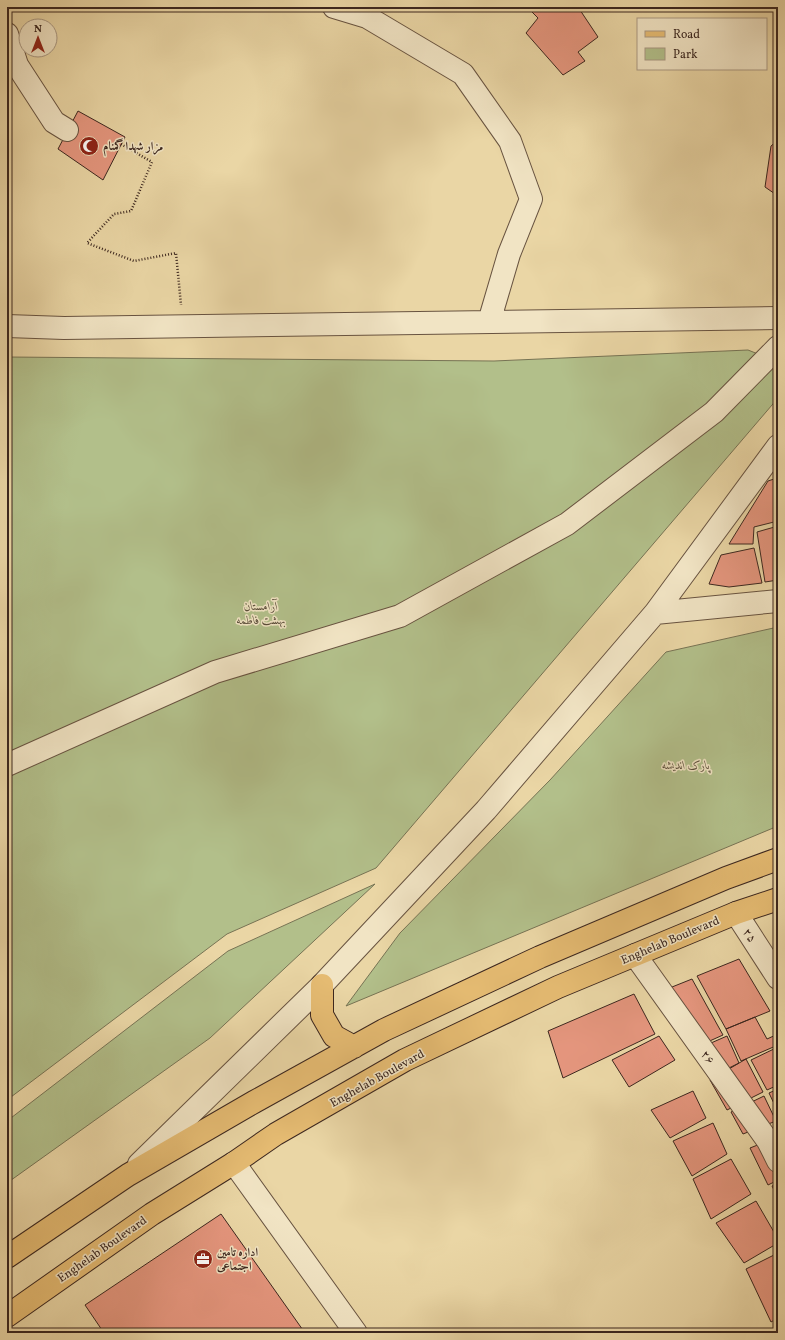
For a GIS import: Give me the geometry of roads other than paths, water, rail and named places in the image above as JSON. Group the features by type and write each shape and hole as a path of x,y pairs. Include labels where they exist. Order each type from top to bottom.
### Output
{"main road":[{"path":"7,1257 128,1175 254,1102 384,1030 540,957 726,878 778,859"},
{"name":"Enghelab Boulevard","path":"7,1316 152,1214 234,1163 276,1134 405,1060 558,987 736,913 778,899"},
{"path":"322,985 322,1015 334,1036 354,1047"}],"street":[{"path":"334,7 367,17 463,74 510,141 531,199 509,254 489,322"},
{"path":"7,34 17,65 54,122 67,130"},
{"path":"7,326 64,328 778,318"},
{"path":"7,765 216,672 400,616 567,524 714,412 778,346"},
{"path":"128,1175 322,985 486,810 655,613 778,446"},
{"path":"655,613 778,601"},
{"name":"۲۵","path":"736,913 778,978"},
{"name":"۲۶","path":"635,955 773,1138 778,1161"},
{"path":"234,1163 356,1333"}],"place":[{"name":"مزار شهدا گمنام","path":"89,146"},
{"name":"اداره تامین اجتماعی","path":"203,1259"}],"park label":[{"name":"آرامستان بهشت فاطمه","path":"261,613"},
{"name":"پارک اندیشه","path":"686,765"}]}
